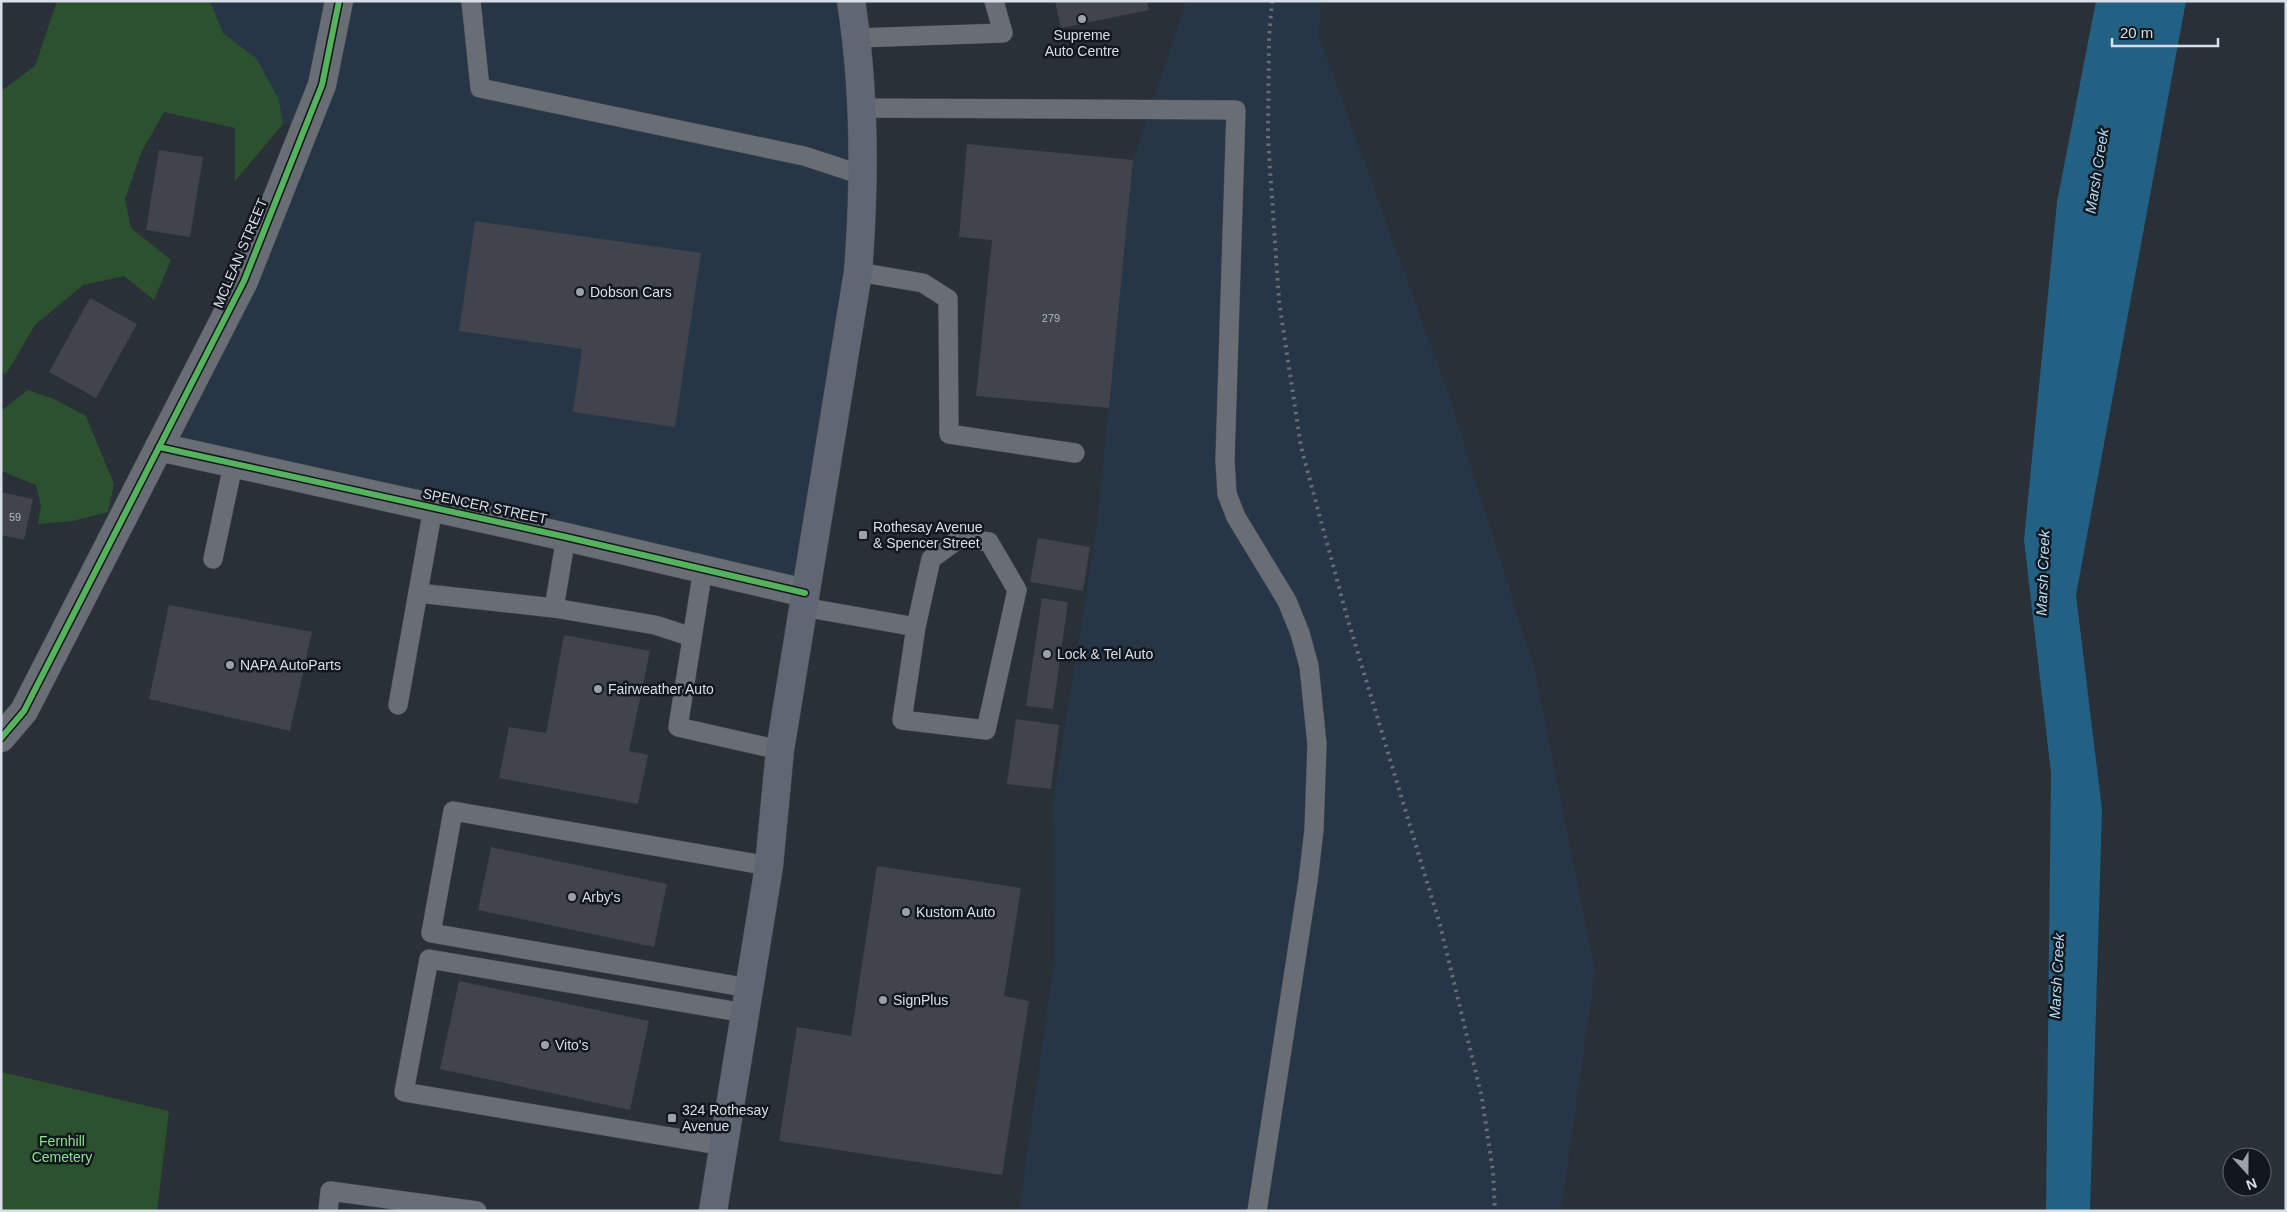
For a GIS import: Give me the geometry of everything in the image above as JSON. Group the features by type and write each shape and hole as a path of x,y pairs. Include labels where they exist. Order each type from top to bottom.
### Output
{"main road":[{"path":"713,1211 769,866 780,750 858,272 863,212 857,38 851,1"}],"street":[{"name":"MCLEAN STREET","path":"1,738 24,711 248,272 322,85 339,1"},
{"name":"SPENCER STREET","path":"159,447 703,569 804,600"}],"lane":[{"path":"472,1 480,88 804,156 862,175"},
{"path":"857,38 1003,34 994,1"},
{"path":"860,108 1236,110 1225,460 1227,494 1246,535 1287,601 1300,633 1309,666 1317,744 1314,830 1308,881 1257,1211"},
{"path":"858,272 923,283 948,299 949,434 1075,453"},
{"path":"213,559 234,465"},
{"path":"398,705 433,508"},
{"path":"554,608 566,537"},
{"path":"960,538 989,542 1017,590 986,730 902,720 916,627 931,559 960,538"},
{"path":"703,569 678,727 780,750"},
{"path":"418,593 554,608 656,625 692,637"},
{"path":"804,600 916,627"},
{"path":"747,1001 431,933 453,811 769,866"},
{"path":"724,1146 404,1092 429,960 747,1001"},
{"path":"328,1211 330,1190 477,1211"}],"shaded area":[{"path":"210,1 851,1 862,175 805,593 159,447 306,125 283,124 279,100 257,59 223,33"},
{"path":"1186,1 1321,1 1319,36 1449,396 1534,668 1595,972 1561,1211 1019,1211 1055,956 1053,802 1097,526 1133,160"}],"green space":[{"path":"57,1 210,1 223,33 257,59 279,100 283,124 235,181 235,128 164,112 141,153 125,199 131,228 171,260 154,300 124,276 83,285 35,325 6,374 1,372 1,91 35,66"},
{"path":"28,390 54,399 86,416 114,484 108,512 73,521 38,524 41,506 36,485 1,471 1,411"},
{"name":"Fernhill Cemetery","path":"1,1072 169,1111 157,1211 1,1211"}],"water":[{"name":"Marsh Creek","path":"2096,1 2186,1 2076,595 2102,810 2090,1211 2046,1211 2051,773 2024,540 2057,202"}],"building":[{"name":"Supreme Auto Centre","path":"1055,1 1147,1 1149,10 1061,28"},
{"path":"967,144 1133,160 1109,408 976,396 992,240 959,237"},
{"path":"159,150 203,157 190,237 146,230"},
{"name":"Dobson Cars","path":"475,221 701,253 675,427 573,412 582,349 459,331"},
{"path":"90,298 137,324 96,398 49,372"},
{"path":"1,492 33,499 24,540 1,535"},
{"path":"1038,538 1090,547 1083,591 1030,582"},
{"name":"Lock & Tel Auto","path":"1042,598 1068,602 1053,709 1026,706"},
{"name":"NAPA AutoParts","path":"169,605 312,632 290,731 149,699"},
{"name":"Fairweather Auto","path":"564,635 650,651 629,751 648,755 638,804 499,778 509,727 546,733"},
{"path":"1016,719 1059,725 1051,789 1007,784"},
{"name":"Arby's","path":"491,847 667,884 654,947 478,910"},
{"path":"877,866 1021,888 1004,996 1029,1001 1002,1175 779,1141 797,1027 851,1036"},
{"name":"Vito's","path":"459,981 649,1021 630,1110 440,1069"}],"railway":[{"path":"1272,1 1269,38 1268,139 1279,301 1301,447 1347,617 1440,925 1482,1098 1493,1172 1495,1211"}],"cycle path":[{"path":"1,738 24,711 244,281 322,85 339,1"},
{"path":"159,447 566,537 805,593"}],"place":[{"name":"Supreme Auto Centre","path":"1082,19"},
{"name":"Dobson Cars","path":"580,292"},
{"name":"Rothesay Avenue & Spencer Street","path":"863,535"},
{"name":"Lock & Tel Auto","path":"1047,654"},
{"name":"NAPA AutoParts","path":"230,665"},
{"name":"Fairweather Auto","path":"598,689"},
{"name":"Arby's","path":"572,897"},
{"name":"Kustom Auto","path":"906,912"},
{"name":"SignPlus","path":"883,1000"},
{"name":"Vito's","path":"545,1045"},
{"name":"324 Rothesay Avenue","path":"672,1118"}]}
